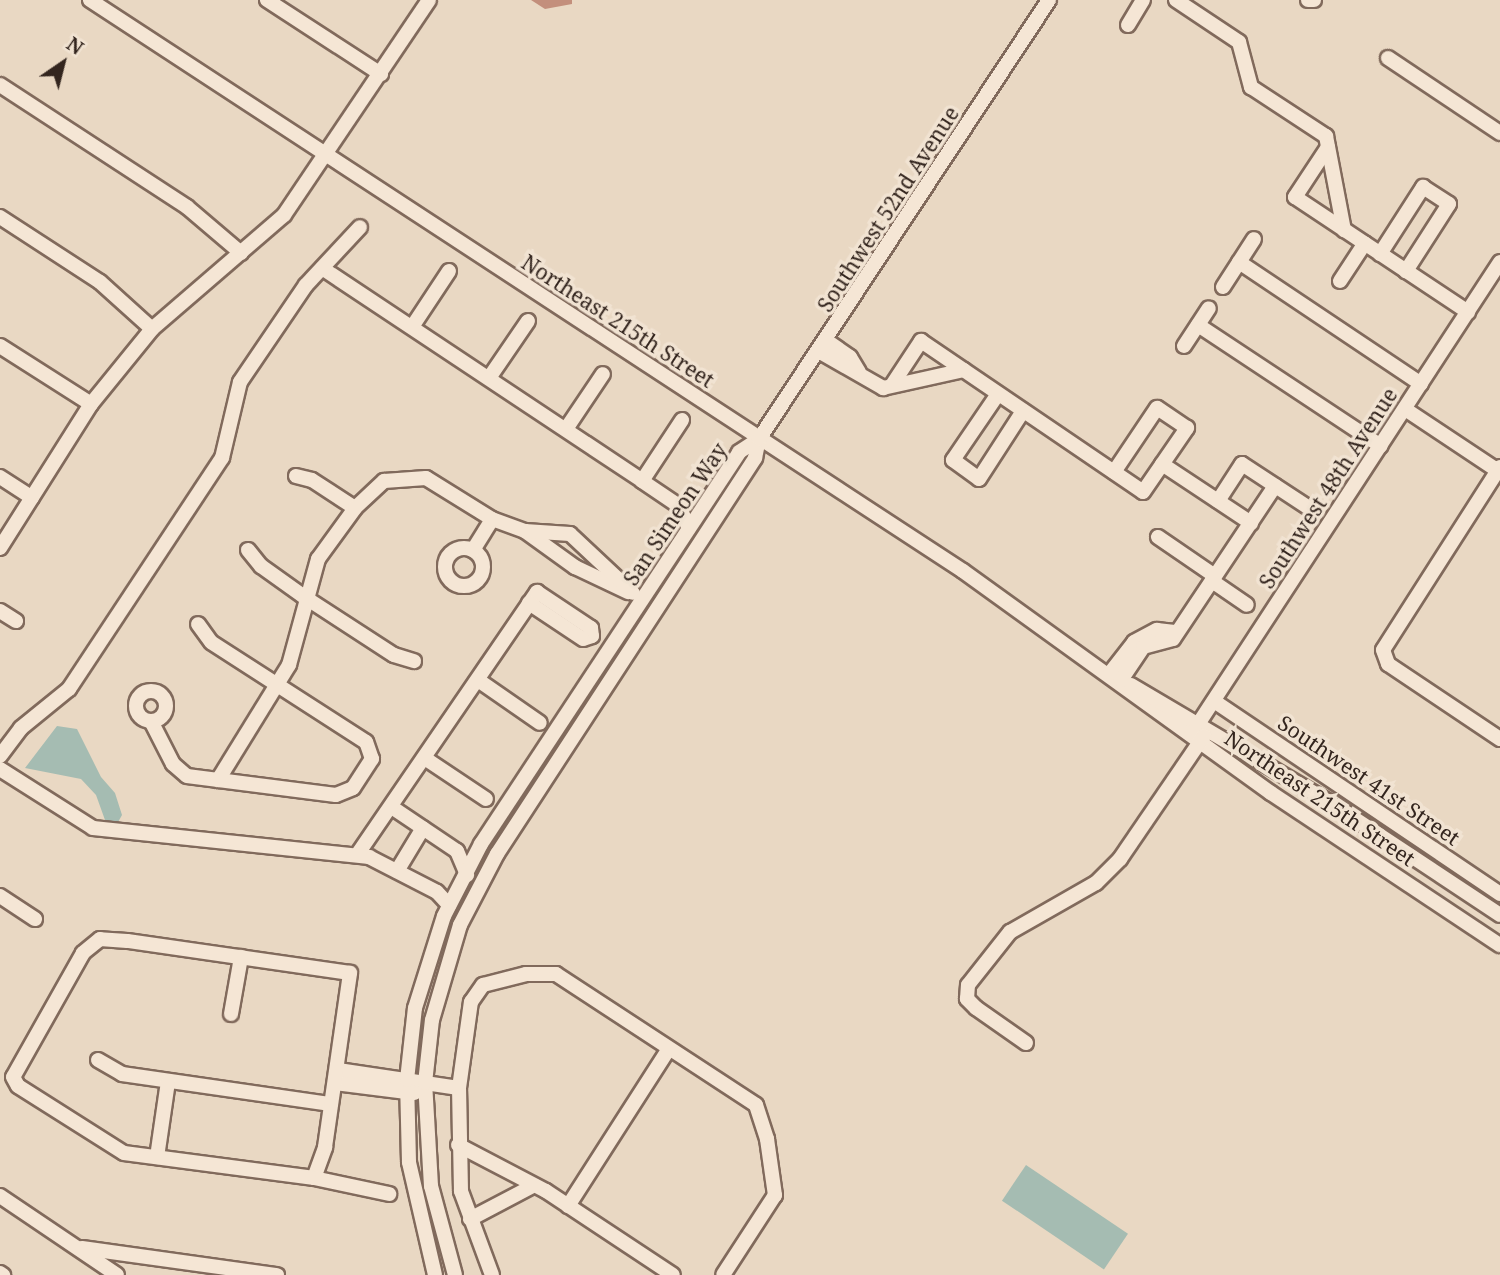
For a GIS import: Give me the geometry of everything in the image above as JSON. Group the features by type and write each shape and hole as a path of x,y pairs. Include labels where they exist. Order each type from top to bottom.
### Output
{"street":[{"name":"Northeast 215th Street","path":"90,0 759,439 1199,733 1500,945"},
{"path":"267,0 381,74"},
{"path":"0,548 91,404 152,329 284,215 328,156 429,0"},
{"name":"Southwest 52nd Avenue","path":"759,439 823,347 1049,0"},
{"path":"1128,25 1143,0"},
{"path":"1176,0 1239,42 1251,87 1326,136 1344,230"},
{"path":"1308,0 1314,0"},
{"path":"1388,58 1500,133"},
{"path":"0,85 187,206 240,253"},
{"path":"1328,147 1295,197 1468,312"},
{"path":"1380,254 1423,187 1450,204 1406,271"},
{"path":"0,217 100,282 152,329"},
{"path":"0,757 21,728 69,688 222,458 240,382 322,268 360,227"},
{"path":"1223,287 1254,239"},
{"path":"1339,281 1365,243"},
{"path":"1239,262 1421,384"},
{"name":"Southwest 48th Avenue","path":"1026,1044 967,999 968,985 1010,932 1104,875 1199,733 1214,701 1500,262"},
{"path":"322,268 642,481 681,509 689,528"},
{"path":"412,327 449,271"},
{"path":"1184,346 1209,308"},
{"path":"489,378 528,321"},
{"path":"1198,325 1381,446"},
{"path":"892,385 920,341 1143,492 1187,428 1157,408 1114,472"},
{"path":"0,346 91,404"},
{"path":"823,347 850,357 859,372 883,387 964,370"},
{"path":"566,429 603,374"},
{"path":"998,394 953,460 979,479 1023,411"},
{"path":"1405,409 1499,470 1382,650 1388,664 1500,739"},
{"path":"642,481 682,420"},
{"name":"San Simeon Way","path":"466,871 638,595 689,528 739,452 759,439"},
{"name":"San Simeon Way","path":"435,1275 415,1202 407,1086 415,1008 449,905 483,878 755,458 759,439"},
{"path":"1162,464 1251,523"},
{"path":"1218,501 1242,464 1309,508"},
{"path":"218,780 289,665 303,596 318,559 355,508 384,481 407,475 426,478 492,519 524,531 575,567 638,595 659,608"},
{"path":"296,476 312,480 355,508"},
{"path":"0,477 32,498"},
{"path":"1115,677 1134,642 1157,631 1177,632 1275,486"},
{"path":"472,550 492,519"},
{"path":"524,531 570,534 638,595"},
{"path":"1158,537 1247,605"},
{"path":"248,550 261,566 303,596 394,655 414,662"},
{"path":"361,850 393,808 529,603"},
{"path":"0,611 16,621"},
{"path":"151,722 180,773 218,780 345,794 372,751 278,684 211,642 198,624"},
{"path":"478,680 540,723"},
{"name":"Southwest 41st Street","path":"1214,701 1500,894"},
{"name":"Northeast 215th Street","path":"1199,733 1334,804 1500,915"},
{"path":"426,759 486,799"},
{"path":"0,769 93,828 109,832 161,832 361,850 399,868 437,892 449,905"},
{"path":"393,808 457,851 466,871 466,892 437,892"},
{"path":"399,868 423,828"},
{"path":"457,851 478,850"},
{"path":"1437,872 1447,858"},
{"name":"San Simeon Way","path":"455,1275 431,1186 428,1088 432,1020 466,892"},
{"path":"0,896 36,919"},
{"path":"314,1178 337,1077 351,973 100,939 83,953 13,1077 81,1130 124,1153 314,1178 389,1194"},
{"path":"231,1014 241,957"},
{"path":"492,1275 470,1219 458,1145 459,1088 471,1002 483,985 526,974 556,974 668,1050 756,1105 767,1139 775,1195 723,1275"},
{"path":"568,1206 668,1050"},
{"path":"98,1060 122,1074 331,1104"},
{"path":"337,1077 428,1088 459,1088"},
{"path":"157,1157 168,1082"},
{"path":"458,1145 568,1206 673,1275"},
{"path":"470,1219 531,1187"},
{"path":"0,1196 82,1248 117,1275"},
{"path":"82,1248 277,1275"}],"shaded area":[{"path":"57,726 77,729 101,777 115,793 122,815 117,824 105,820 96,795 81,779 25,768"},
{"path":"1026,1165 1128,1234 1104,1269 1002,1201"}],"building":[{"path":"531,0 572,0 572,4 545,9"}]}
